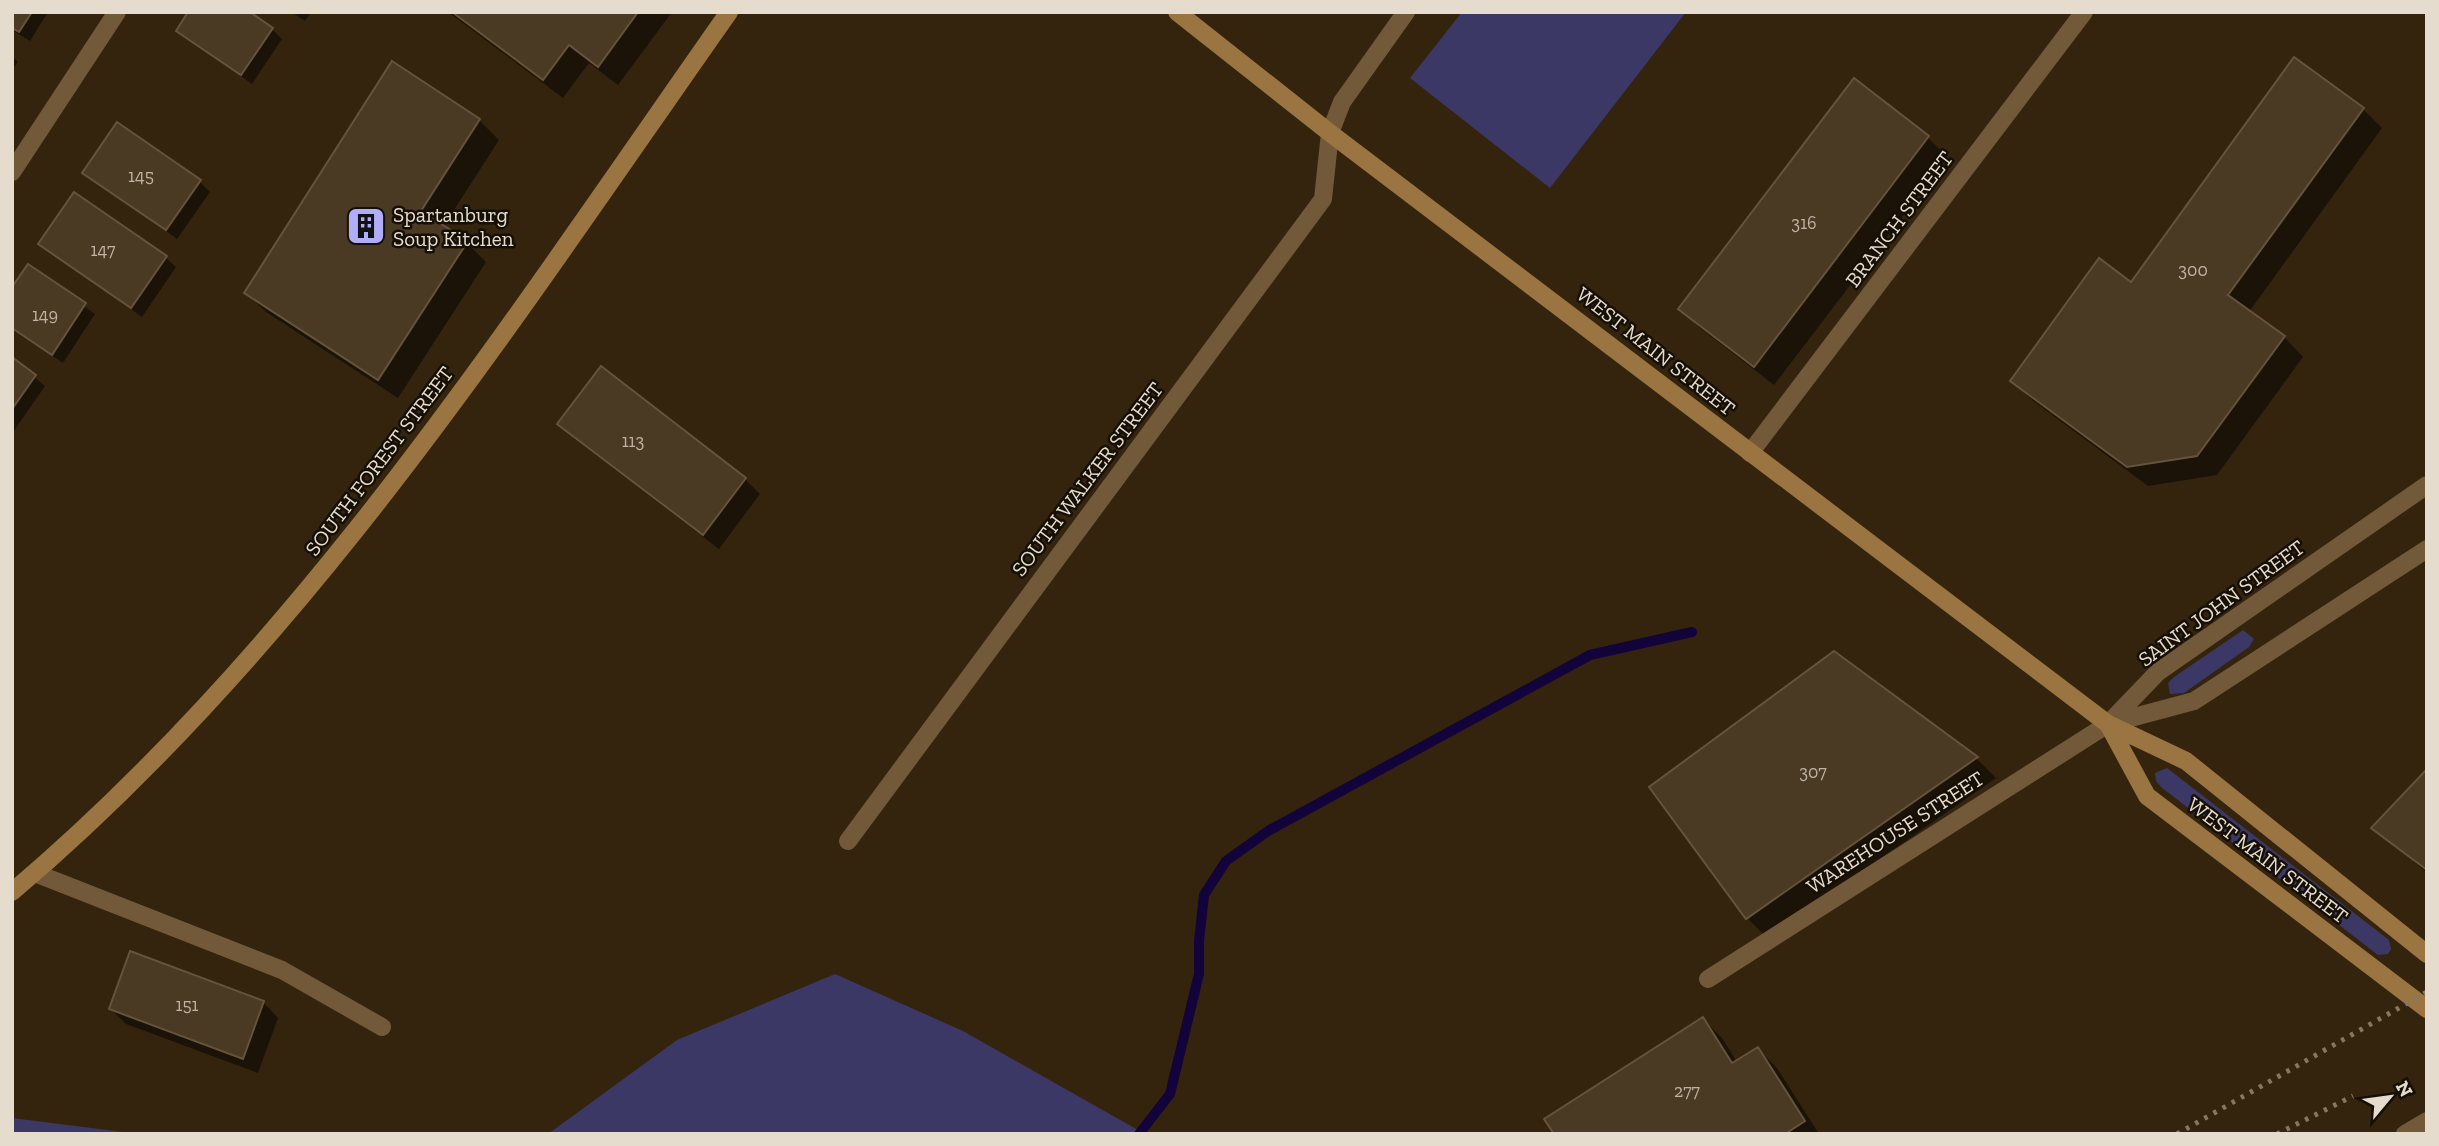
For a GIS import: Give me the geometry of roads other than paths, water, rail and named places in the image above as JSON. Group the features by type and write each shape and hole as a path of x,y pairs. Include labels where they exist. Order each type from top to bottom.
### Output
{"street":[{"path":"12,172 117,12"},
{"name":"SOUTH FOREST STREET","path":"12,892 36,873 153,763 243,669 327,570 406,467 545,275 729,12"},
{"name":"WEST MAIN STREET","path":"1177,12 1330,133 2108,724 2186,761 2427,954"},
{"name":"SOUTH WALKER STREET","path":"848,841 1323,199 1330,133 1342,102 1406,12"},
{"name":"BRANCH STREET","path":"1750,453 2084,12"},
{"name":"SAINT JOHN STREET","path":"2108,724 2158,672 2427,485"},
{"path":"2108,724 2194,701 2427,549"},
{"name":"WEST MAIN STREET","path":"2108,724 2147,796 2427,1009"},
{"name":"WAREHOUSE STREET","path":"1708,979 2108,724"},
{"path":"36,873 282,970 382,1027"},
{"path":"2405,1134 2427,1121"}],"waterway":[{"path":"1139,1134 1170,1094 1199,974 1204,895 1226,861 1268,831 1590,655 1692,632"}],"railway":[{"path":"2177,1134 2427,992"},
{"path":"2277,1134 2353,1096"}],"place":[{"name":"Spartanburg Soup Kitchen","path":"366,226"}]}
